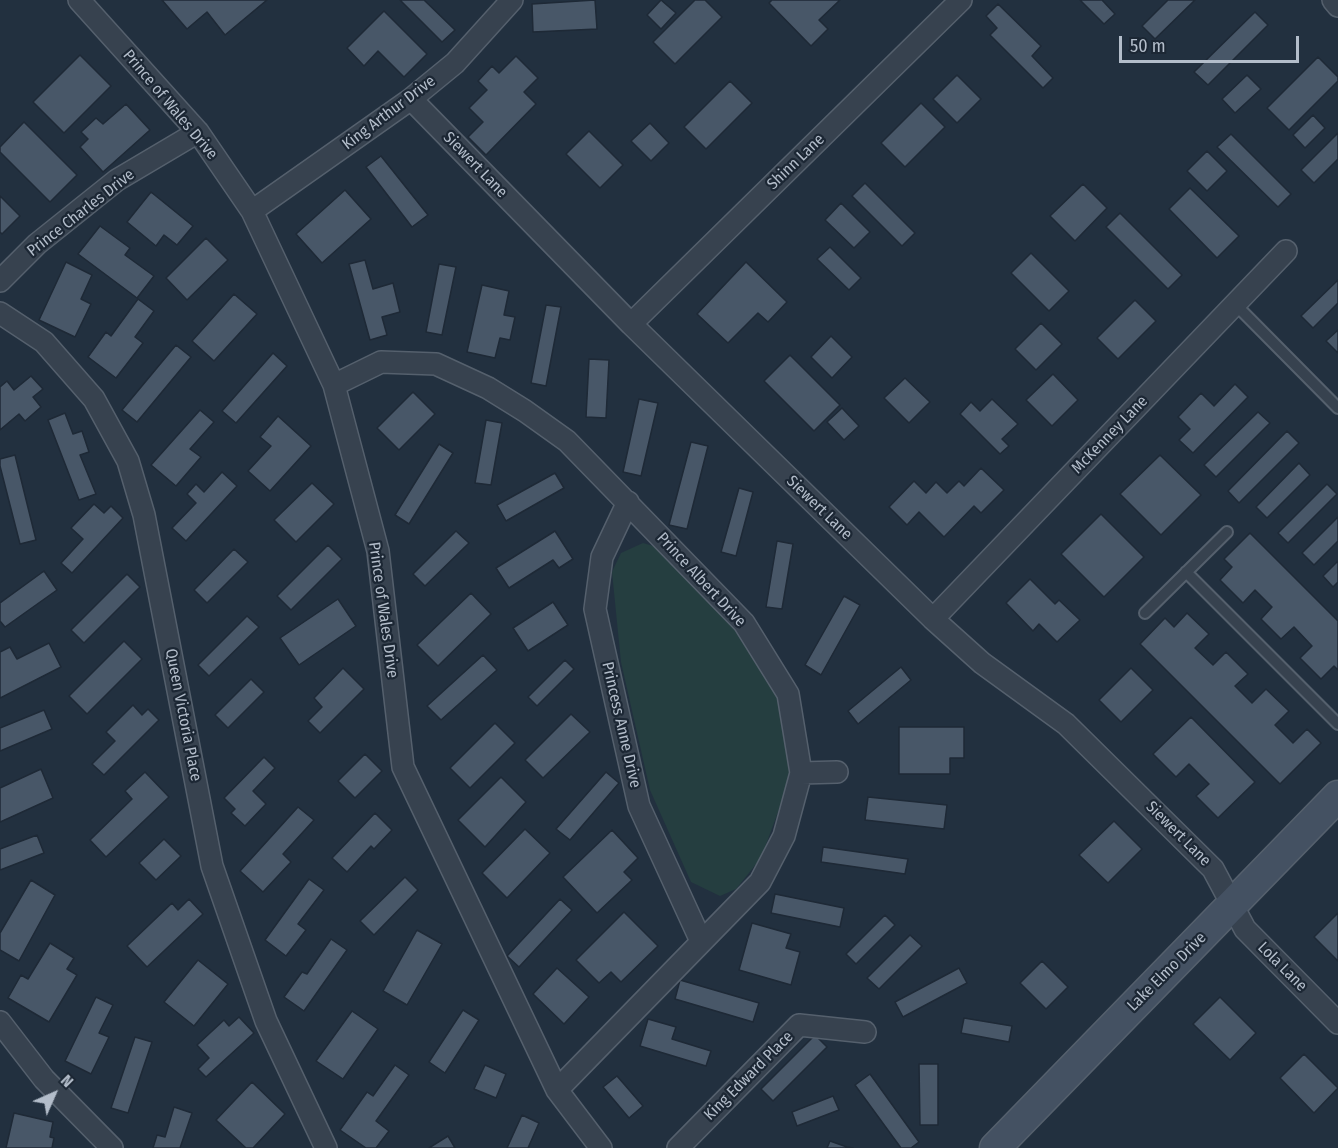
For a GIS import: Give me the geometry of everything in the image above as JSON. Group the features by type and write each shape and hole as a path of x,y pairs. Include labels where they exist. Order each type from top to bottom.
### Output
{"main road":[{"name":"Lake Elmo Drive","path":"995,1148 1338,796"}],"street":[{"name":"Prince of Wales Drive","path":"79,0 198,132 252,211 334,385 378,551 403,767 557,1090 600,1148"},
{"name":"Shinn Lane","path":"631,324 961,0"},
{"path":"1334,0 1338,6"},
{"name":"King Arthur Drive","path":"252,211 411,99 455,63 501,4"},
{"name":"Siewert Lane","path":"411,99 631,324 933,619 982,663 1066,724 1213,869 1232,907"},
{"name":"Prince Charles Drive","path":"0,281 37,244 117,180 198,132"},
{"name":"McKenney Lane","path":"933,619 1286,251"},
{"name":"Queen Victoria Place","path":"0,313 44,342 94,399 128,461 144,515 212,866 266,1021 326,1148"},
{"name":"Prince Albert Drive","path":"334,385 381,362 436,364 488,388 525,411 567,441 744,623 788,694 801,773 784,836 760,882 557,1090"},
{"name":"Princess Anne Drive","path":"628,502 602,557 595,609 639,807 701,941"},
{"path":"801,773 837,772"},
{"name":"Lola Lane","path":"1232,907 1245,929 1338,1023"},
{"path":"0,1022 44,1080 112,1148"},
{"name":"King Edward Place","path":"678,1148 799,1025 865,1032"}],"lane":[{"path":"1235,304 1338,408"},
{"path":"1145,613 1227,532"},
{"path":"1186,572 1338,724"}],"green space":[{"path":"643,543 657,547 737,628 775,681 788,716 791,777 761,858 736,889 720,896 691,882 650,790 621,662 612,572 621,553"}],"building":[{"path":"162,0 267,0 225,35 207,12 187,29"},
{"path":"400,0 424,0 455,30 442,42"},
{"path":"595,0 597,29 533,32 532,4"},
{"path":"661,0 676,13 661,29 647,15"},
{"path":"695,0 705,0 722,17 675,64 653,42"},
{"path":"772,0 840,0 819,20 828,29 811,46 769,3"},
{"path":"1080,0 1102,0 1115,14 1104,24"},
{"path":"1168,0 1195,0 1155,39 1142,26"},
{"path":"998,4 1041,46 1032,56 1053,78 1043,88 990,35 997,28 986,16"},
{"path":"384,11 427,54 404,77 378,51 364,66 347,48"},
{"path":"1255,12 1268,25 1208,85 1194,72"},
{"path":"80,55 111,86 64,133 33,102"},
{"path":"516,56 538,78 524,92 536,104 486,155 468,137 483,122 469,108 487,90 478,81 492,66 499,73"},
{"path":"1318,57 1338,77 1338,81 1289,130 1267,108"},
{"path":"957,75 981,99 957,123 933,99"},
{"path":"1247,75 1261,89 1235,113 1222,99"},
{"path":"730,81 752,103 706,149 684,127"},
{"path":"921,103 945,127 905,167 881,143"},
{"path":"126,104 150,130 103,172 80,147 88,139 81,132 96,118 103,124"},
{"path":"1313,115 1325,128 1305,148 1293,135"},
{"path":"24,122 77,175 50,202 0,152 0,147"},
{"path":"650,123 669,143 651,161 631,141"},
{"path":"589,131 623,165 600,188 566,154"},
{"path":"1338,133 1338,159 1314,183 1301,170"},
{"path":"1231,134 1291,194 1278,207 1217,147"},
{"path":"1207,151 1227,171 1207,191 1187,171"},
{"path":"381,156 428,215 412,227 366,167"},
{"path":"865,183 915,233 902,246 852,196"},
{"path":"1083,184 1107,208 1075,241 1050,216"},
{"path":"1190,188 1239,236 1217,258 1169,209"},
{"path":"345,190 371,219 322,263 296,234"},
{"path":"151,192 193,226 177,245 164,235 156,246 127,222"},
{"path":"0,196 20,216 2,234 0,232"},
{"path":"841,203 870,232 854,248 825,220"},
{"path":"1120,213 1182,275 1168,289 1106,227"},
{"path":"100,226 130,248 125,255 154,276 137,298 78,254"},
{"path":"206,238 228,260 187,300 166,278"},
{"path":"830,247 861,278 849,290 817,259"},
{"path":"1031,253 1069,291 1049,311 1011,273"},
{"path":"365,260 373,289 393,283 400,312 382,317 387,335 370,340 349,264"},
{"path":"66,262 92,275 81,299 91,304 75,337 39,320"},
{"path":"746,262 787,302 768,322 758,313 728,343 697,314"},
{"path":"439,264 456,267 442,335 426,332"},
{"path":"1338,280 1338,303 1313,328 1301,316"},
{"path":"482,285 509,291 504,315 515,317 510,340 500,338 495,358 467,352"},
{"path":"234,294 257,314 214,361 192,341"},
{"path":"138,299 154,311 135,337 143,343 116,378 88,357 106,332 111,336"},
{"path":"1135,300 1156,321 1118,359 1097,338"},
{"path":"546,305 561,307 546,386 531,383"},
{"path":"1041,323 1062,344 1036,370 1015,349"},
{"path":"1338,330 1338,353 1326,341"},
{"path":"831,336 852,357 832,378 811,357"},
{"path":"176,345 191,357 137,422 122,410"},
{"path":"273,353 287,366 236,423 222,411"},
{"path":"790,355 840,405 814,431 764,381"},
{"path":"589,359 609,360 606,418 586,417"},
{"path":"1053,374 1078,400 1052,426 1026,400"},
{"path":"31,376 43,389 33,397 41,407 25,421 19,414 0,430 0,387 7,381 14,390"},
{"path":"905,378 930,402 909,423 884,398"},
{"path":"1235,384 1248,397 1193,453 1179,440 1190,429 1178,417 1201,393 1214,406"},
{"path":"413,392 435,414 399,450 377,428"},
{"path":"639,399 658,403 641,476 623,472"},
{"path":"992,399 1018,424 1002,439 1009,446 1000,454 960,414 971,402 980,411"},
{"path":"842,408 859,426 844,440 827,422"},
{"path":"200,410 214,422 190,449 201,457 176,486 151,465"},
{"path":"1258,412 1270,423 1216,477 1204,465"},
{"path":"65,413 73,434 82,431 89,452 80,455 96,494 79,500 48,420"},
{"path":"278,416 311,446 270,491 248,471 271,446 260,437"},
{"path":"486,420 502,423 491,485 475,483"},
{"path":"1287,431 1299,443 1239,503 1228,491"},
{"path":"691,442 708,446 687,529 669,525"},
{"path":"439,444 453,453 409,524 395,515"},
{"path":"15,455 36,540 20,544 0,466 0,459"},
{"path":"1160,455 1201,495 1161,535 1120,494"},
{"path":"1299,463 1310,475 1267,518 1256,507"},
{"path":"981,468 1004,490 981,513 974,506 944,537 919,512 907,525 889,507 914,481 926,493 936,482 947,493 959,481 964,486"},
{"path":"222,472 237,486 186,541 172,528 196,503 187,494 196,484 204,492"},
{"path":"555,473 564,488 506,521 497,505"},
{"path":"312,483 334,504 296,542 274,520"},
{"path":"1327,484 1337,494 1288,543 1278,533"},
{"path":"739,488 753,492 736,556 721,552"},
{"path":"94,504 104,513 111,506 123,518 72,573 61,563 83,539 71,528"},
{"path":"1101,514 1144,557 1104,597 1061,554"},
{"path":"1338,517 1338,541 1314,565 1302,553"},
{"path":"456,531 469,543 425,586 413,574"},
{"path":"555,531 573,559 559,568 553,560 509,588 496,568"},
{"path":"1250,533 1338,621 1338,670 1334,666 1321,679 1300,658 1312,646 1294,627 1281,639 1261,619 1272,607 1255,590 1243,603 1220,580 1232,567 1224,559"},
{"path":"777,541 793,544 782,609 766,607"},
{"path":"328,545 342,559 291,610 277,596"},
{"path":"234,549 248,562 207,603 194,590"},
{"path":"1338,561 1338,582 1333,587 1323,576"},
{"path":"44,571 57,590 5,627 0,621 0,603"},
{"path":"127,574 140,587 84,643 71,630"},
{"path":"1030,579 1055,604 1059,600 1080,620 1057,642 1039,624 1033,631 1006,603"},
{"path":"471,593 491,614 438,666 417,645"},
{"path":"844,596 860,605 821,675 805,665"},
{"path":"338,599 356,626 299,665 280,638"},
{"path":"553,602 568,625 528,651 513,628"},
{"path":"1187,613 1209,634 1195,648 1213,665 1226,652 1248,674 1235,686 1252,703 1266,689 1289,711 1275,725 1293,743 1307,729 1321,743 1280,784 1140,644 1165,618 1174,627"},
{"path":"247,616 259,627 209,676 198,665"},
{"path":"124,641 142,659 87,714 69,696"},
{"path":"49,643 61,667 0,698 0,652 10,647 17,659"},
{"path":"483,655 497,670 441,720 427,706"},
{"path":"565,660 574,669 537,706 528,697"},
{"path":"901,667 911,680 858,724 848,711"},
{"path":"343,668 364,689 320,733 308,721 322,707 314,698"},
{"path":"1131,668 1153,690 1121,722 1099,700"},
{"path":"251,679 264,692 228,728 215,715"},
{"path":"133,705 142,715 148,709 159,720 104,775 92,764 115,741 106,732"},
{"path":"44,710 52,729 0,751 0,728"},
{"path":"571,714 590,732 543,778 525,760"},
{"path":"1191,717 1255,782 1218,818 1196,796 1209,784 1189,764 1176,777 1153,754"},
{"path":"495,723 515,743 470,788 450,768"},
{"path":"899,727 964,727 964,758 950,758 950,774 899,774"},
{"path":"365,754 382,771 355,798 338,781"},
{"path":"264,757 275,768 253,791 266,804 245,826 231,813 235,809 224,798"},
{"path":"41,769 53,798 0,822 0,788"},
{"path":"145,772 169,797 106,857 90,840 132,799 125,791"},
{"path":"606,772 619,783 570,840 556,829"},
{"path":"501,777 526,802 485,847 458,820"},
{"path":"868,797 947,805 944,829 865,820"},
{"path":"298,807 314,820 283,854 291,862 263,892 240,871"},
{"path":"375,813 392,830 374,849 371,846 347,872 332,858"},
{"path":"1114,821 1142,849 1108,883 1079,855"},
{"path":"525,829 550,853 507,898 482,873"},
{"path":"612,830 638,858 624,872 632,880 597,913 563,877"},
{"path":"37,835 44,853 0,870 0,849"},
{"path":"164,839 181,856 156,880 139,863"},
{"path":"823,847 908,859 905,874 821,862"},
{"path":"405,877 418,890 374,935 360,921"},
{"path":"309,879 324,890 298,924 306,930 286,956 265,940"},
{"path":"31,880 55,895 19,961 0,950 0,933"},
{"path":"775,894 844,908 840,927 771,913"},
{"path":"189,899 203,914 147,967 127,946 172,903 178,910"},
{"path":"560,899 572,910 519,967 507,956"},
{"path":"624,912 658,946 621,982 611,972 599,983 576,960"},
{"path":"1338,913 1338,961 1314,937"},
{"path":"885,915 895,925 856,964 846,954"},
{"path":"752,923 791,934 786,948 800,952 791,985 739,970"},
{"path":"417,930 442,944 407,1005 383,991"},
{"path":"910,935 922,946 879,989 867,978"},
{"path":"331,939 347,950 304,1011 284,997 302,972 307,974"},
{"path":"50,943 74,958 67,969 77,975 49,1022 8,998 21,975 28,979"},
{"path":"198,960 228,984 194,1026 164,1002"},
{"path":"1042,961 1068,987 1046,1009 1020,983"},
{"path":"557,968 589,997 564,1024 533,994"},
{"path":"959,968 967,983 903,1017 895,1002"},
{"path":"680,980 759,1003 753,1022 675,999"},
{"path":"96,997 113,1005 99,1033 109,1037 91,1074 65,1061"},
{"path":"1220,997 1256,1033 1230,1060 1193,1024"},
{"path":"463,1010 479,1020 445,1073 429,1062"},
{"path":"352,1011 378,1029 343,1079 316,1061"},
{"path":"239,1017 254,1033 206,1077 198,1069 209,1058 197,1045 224,1020 229,1026"},
{"path":"964,1018 1012,1026 1009,1042 961,1033"},
{"path":"648,1019 676,1027 672,1039 711,1051 706,1066 640,1046"},
{"path":"815,1035 827,1047 773,1101 761,1089"},
{"path":"135,1037 152,1042 128,1113 111,1108"},
{"path":"1304,1054 1338,1088 1314,1113 1280,1078"},
{"path":"919,1064 938,1064 938,1125 920,1125"},
{"path":"395,1065 409,1075 376,1121 389,1131 376,1148 366,1148 340,1130 367,1092 373,1096"},
{"path":"485,1065 506,1074 496,1098 474,1089"},
{"path":"870,1074 919,1142 911,1148 901,1148 855,1085"},
{"path":"617,1076 643,1106 629,1118 603,1087"},
{"path":"252,1082 285,1114 253,1148 246,1148 216,1120"},
{"path":"833,1096 839,1110 797,1126 792,1112"},
{"path":"174,1107 192,1113 180,1148 153,1148 157,1135 165,1137"},
{"path":"14,1113 53,1122 50,1137 54,1138 52,1148 6,1148"},
{"path":"522,1115 539,1123 528,1148 507,1148"},
{"path":"448,1136 455,1148 429,1148"},
{"path":"830,1141 847,1147 853,1148 827,1148"}]}
